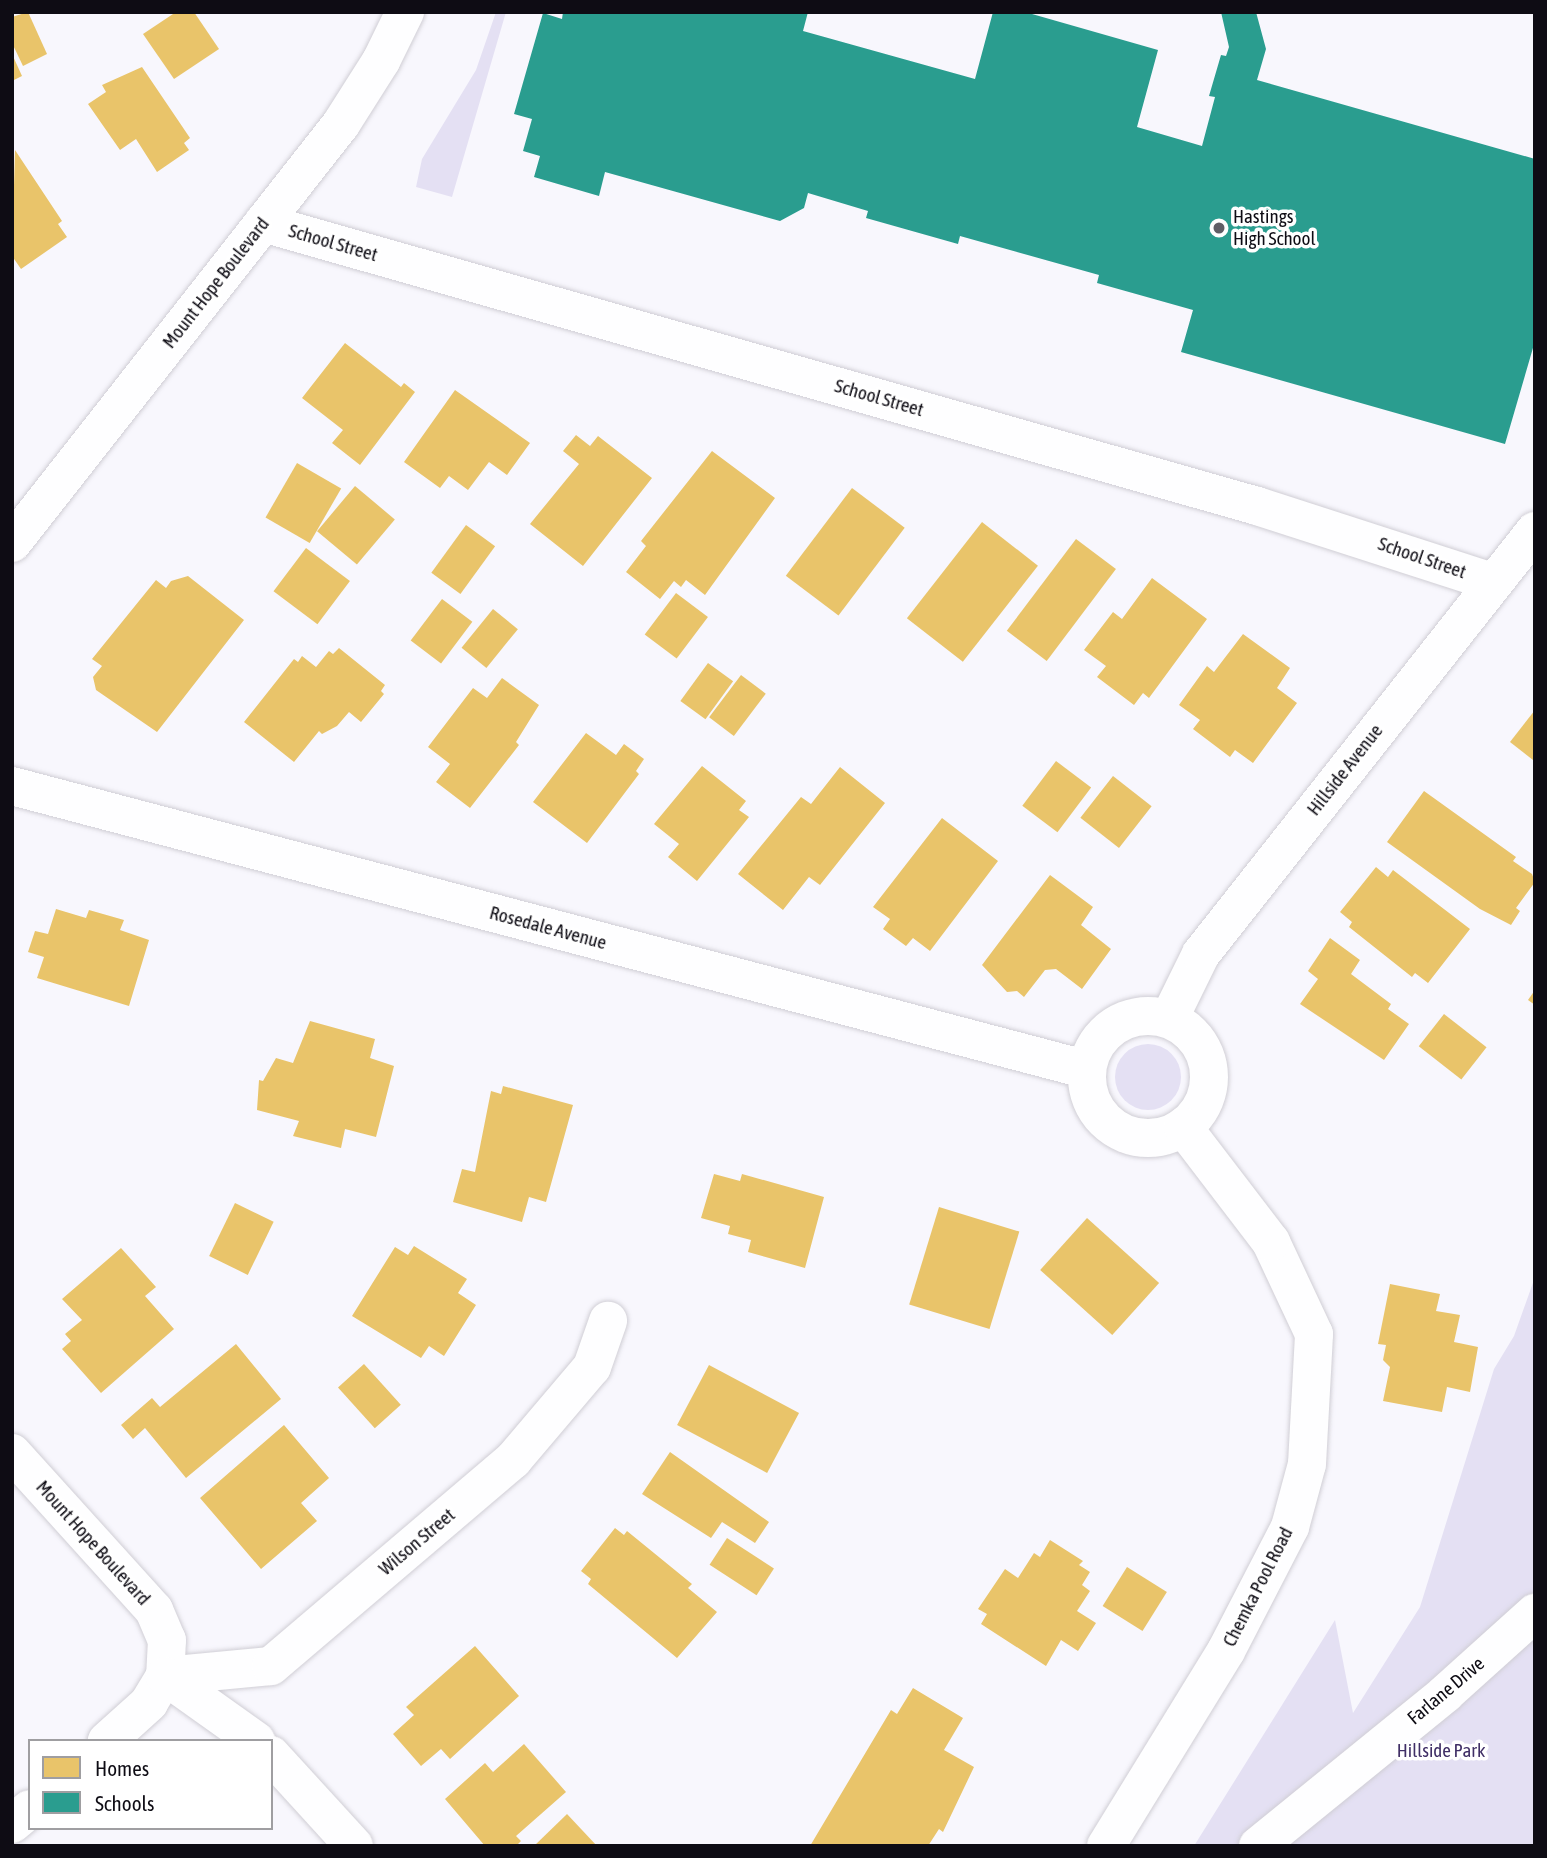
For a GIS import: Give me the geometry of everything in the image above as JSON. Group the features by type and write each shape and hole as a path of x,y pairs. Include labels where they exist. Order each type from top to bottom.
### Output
{"street":[{"name":"Mount Hope Boulevard","path":"12,543 341,124 381,61 405,12"},
{"name":"School Street","path":"263,223 1257,506 1492,582"},
{"name":"Hillside Avenue","path":"1169,1019 1201,954 1492,582 1535,531"},
{"name":"Rosedale Avenue","path":"12,786 1085,1069"},
{"path":"1150,1015 1169,1019 1199,1044 1206,1062 1205,1101 1183,1127 1144,1138 1126,1134 1095,1108 1085,1069 1099,1040 1115,1027 1150,1015"},
{"name":"Chemka Pool Road","path":"1106,1846 1232,1638 1290,1527 1307,1464 1314,1334 1271,1242 1183,1127"},
{"name":"Wilson Street","path":"165,1676 271,1666 513,1460 592,1367 608,1321"},
{"name":"Mount Hope Boulevard","path":"12,1453 154,1610 167,1640 165,1676 149,1703 109,1739"},
{"name":"Farlane Drive","path":"1258,1846 1446,1693 1535,1614"},
{"path":"165,1676 253,1739"},
{"path":"273,1757 354,1846"},
{"path":"12,1824 28,1811"}],"green space":[{"path":"496,12 506,12 452,197 416,187 422,159 476,70"},
{"path":"1142,1044 1154,1044 1172,1053 1179,1064 1179,1090 1172,1101 1161,1108 1142,1110 1129,1105 1120,1096 1115,1083 1115,1071 1120,1058 1129,1049"},
{"name":"Hillside Park","path":"1535,1277 1535,1846 1194,1846 1335,1620 1353,1713 1420,1607 1494,1369 1514,1336"}],"building: Homes":[{"path":"28,12 47,54 23,66 12,43 12,17"},
{"path":"176,12 194,12 219,49 174,79 143,34"},
{"path":"12,54 22,76 12,81"},
{"path":"142,67 190,138 184,143 189,150 157,172 136,139 120,150 88,104 106,92 102,85"},
{"path":"15,150 62,221 58,224 67,237 21,269 12,256"},
{"path":"345,343 401,387 404,383 415,392 360,465 332,443 343,430 302,398"},
{"path":"455,390 530,443 507,475 489,462 468,490 449,476 440,488 404,462"},
{"path":"576,435 590,446 598,436 652,478 583,566 530,524 579,464 563,451"},
{"path":"712,451 775,498 705,595 686,580 681,587 674,581 660,599 626,572 646,546 641,541"},
{"path":"297,463 341,488 310,543 266,518"},
{"path":"355,486 395,519 357,565 317,531"},
{"path":"852,488 905,528 839,616 786,576"},
{"path":"982,522 1038,566 963,662 907,618"},
{"path":"466,525 495,546 460,594 431,573"},
{"path":"1076,539 1116,569 1047,661 1007,631"},
{"path":"306,548 350,581 317,624 274,591"},
{"path":"188,576 244,620 157,732 96,690 93,677 102,666 92,659 156,580 166,588 171,581"},
{"path":"1152,578 1207,619 1149,698 1143,693 1134,705 1097,677 1106,666 1084,650 1113,612 1122,619"},
{"path":"676,593 708,617 677,659 645,635"},
{"path":"442,599 472,622 441,663 411,641"},
{"path":"493,609 518,629 486,668 462,648"},
{"path":"1243,634 1290,668 1277,688 1297,703 1253,763 1235,750 1230,757 1193,729 1200,720 1179,705 1207,666 1214,672"},
{"path":"339,648 385,685 381,691 384,694 361,722 349,712 337,726 322,734 319,731 294,762 244,722 294,659 298,662 302,656 316,667 329,651 333,654"},
{"path":"708,663 733,681 705,719 680,701"},
{"path":"741,675 766,694 734,736 709,717"},
{"path":"502,678 539,705 516,742 519,745 470,808 436,782 450,764 428,747 473,688 487,698"},
{"path":"1535,710 1535,757 1533,760 1510,742"},
{"path":"586,733 616,755 624,744 644,759 636,771 639,774 587,843 533,802"},
{"path":"1056,761 1091,787 1057,832 1022,806"},
{"path":"702,766 746,801 739,810 749,817 697,881 668,857 679,844 654,824"},
{"path":"840,767 885,803 820,885 809,877 783,910 738,874 801,797 811,804"},
{"path":"1113,776 1152,806 1119,848 1080,818"},
{"path":"1424,791 1516,857 1513,861 1532,874 1535,882 1516,908 1520,911 1511,925 1480,909 1387,842"},
{"path":"942,818 998,861 930,951 913,938 906,946 883,929 890,919 873,907"},
{"path":"1376,867 1388,877 1393,870 1470,929 1428,983 1415,973 1412,977 1349,927 1352,922 1340,912"},
{"path":"1050,875 1093,907 1081,925 1111,949 1082,989 1056,969 1045,970 1024,997 1017,991 1007,992 982,965"},
{"path":"56,909 86,918 89,910 124,920 120,930 149,940 129,1006 37,978 44,957 28,952 35,931 48,934"},
{"path":"1330,938 1360,960 1351,974 1391,1004 1388,1009 1409,1024 1384,1060 1300,1004 1318,979 1308,971"},
{"path":"1535,990 1535,1005 1528,1000"},
{"path":"1444,1014 1487,1047 1461,1080 1419,1046"},
{"path":"310,1021 375,1039 370,1058 394,1066 376,1137 345,1129 341,1148 293,1136 299,1121 257,1110 259,1080 263,1081 276,1058 293,1063"},
{"path":"503,1086 573,1105 546,1202 529,1197 522,1222 453,1202 462,1169 475,1172 491,1091 501,1094"},
{"path":"714,1174 740,1181 742,1174 824,1197 805,1268 748,1252 751,1240 728,1234 730,1226 701,1218"},
{"path":"235,1203 274,1222 248,1275 209,1256"},
{"path":"939,1207 1019,1232 990,1329 909,1305"},
{"path":"1087,1218 1159,1283 1112,1335 1040,1270"},
{"path":"414,1246 467,1279 458,1293 476,1305 444,1356 429,1346 421,1358 352,1316 395,1247 408,1255"},
{"path":"121,1248 156,1287 145,1296 174,1329 101,1393 62,1349 71,1341 65,1334 82,1320 62,1299"},
{"path":"1390,1284 1440,1294 1436,1311 1460,1315 1454,1342 1478,1347 1470,1392 1447,1387 1442,1412 1383,1401 1390,1367 1383,1360 1386,1345 1378,1344"},
{"path":"236,1344 281,1399 186,1478 145,1428 133,1439 121,1425 152,1398 160,1407"},
{"path":"364,1364 401,1405 375,1428 338,1387"},
{"path":"709,1365 799,1413 767,1473 677,1425"},
{"path":"284,1425 329,1478 301,1503 317,1521 261,1569 200,1498"},
{"path":"670,1452 769,1522 755,1543 722,1522 711,1538 642,1494"},
{"path":"615,1528 624,1535 627,1531 692,1584 688,1588 717,1612 677,1658 588,1584 591,1579 581,1571"},
{"path":"727,1538 774,1568 757,1595 710,1565"},
{"path":"1050,1540 1083,1561 1079,1565 1090,1572 1082,1585 1090,1591 1077,1611 1096,1623 1078,1651 1061,1640 1046,1666 981,1624 987,1614 978,1609 1005,1569 1018,1578 1034,1553 1040,1557"},
{"path":"1127,1567 1167,1592 1142,1631 1103,1606"},
{"path":"475,1646 519,1696 450,1759 441,1749 421,1766 393,1734 414,1715 406,1707"},
{"path":"913,1688 963,1718 944,1750 974,1767 943,1832 939,1829 928,1846 810,1846 891,1710 897,1714"},
{"path":"524,1744 566,1792 516,1836 521,1841 516,1846 485,1846 445,1799 485,1763 493,1772"},
{"path":"567,1814 597,1846 534,1846"}],"building: Schools":[{"name":"Hastings High School","path":"563,12 808,12 803,31 975,79 993,12 1025,12 1158,50 1137,127 1202,146 1215,97 1209,96 1221,55 1226,56 1229,47 1221,12 1256,12 1266,49 1257,80 1535,159 1535,341 1505,444 1181,352 1193,310 1097,283 1099,275 960,236 958,244 866,218 868,211 808,193 804,208 780,221 605,172 599,196 534,177 540,156 523,151 532,119 514,114 543,13 562,19"}],"place":[{"name":"Hastings High School","path":"1219,228"}]}
